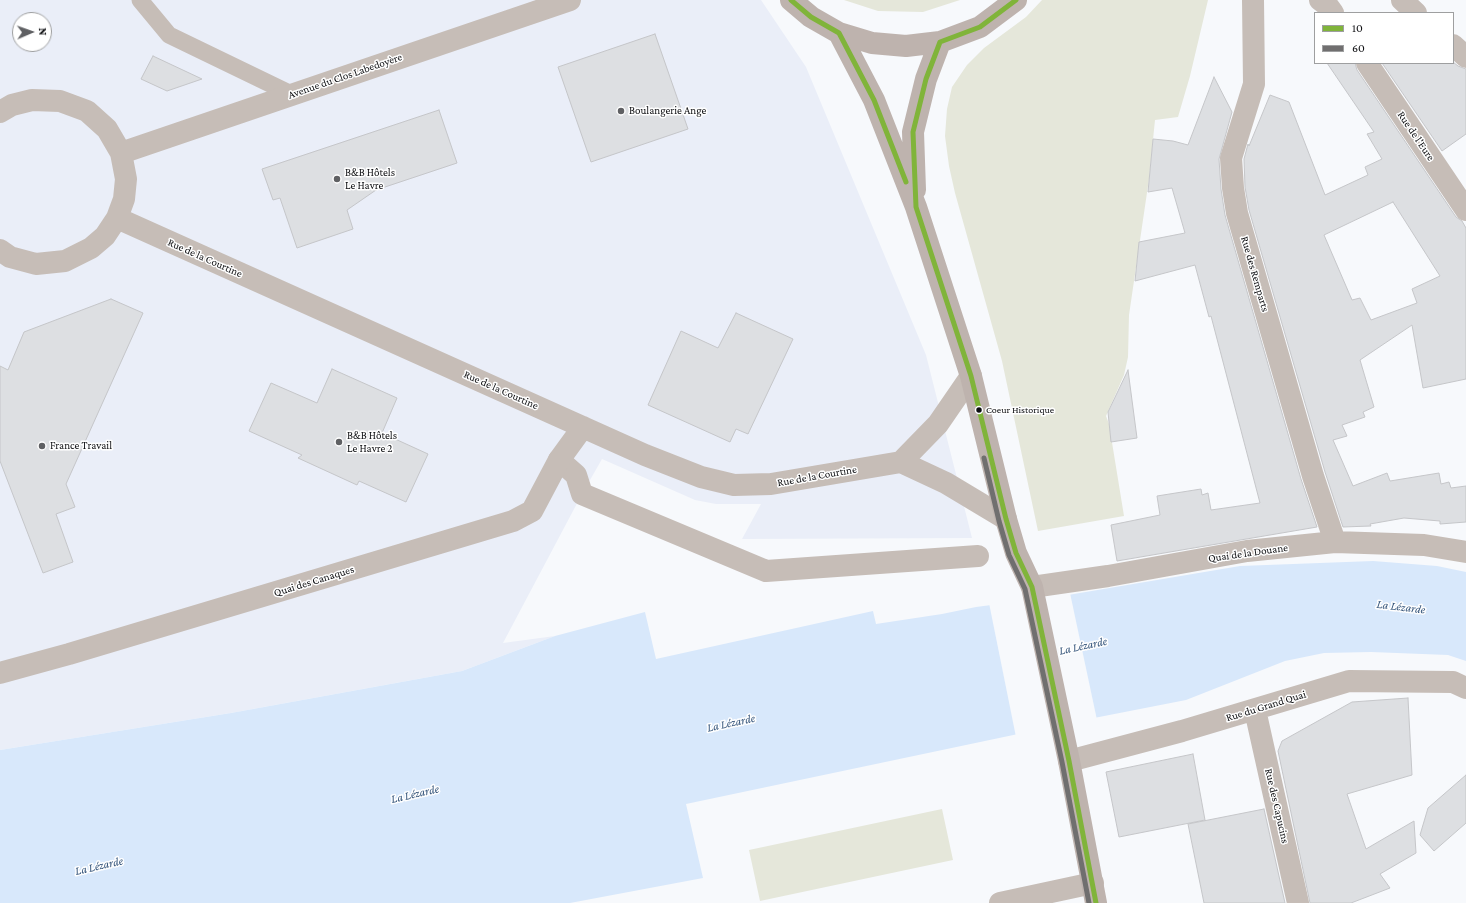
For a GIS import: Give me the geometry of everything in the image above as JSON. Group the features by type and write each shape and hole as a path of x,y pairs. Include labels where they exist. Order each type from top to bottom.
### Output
{"main road":[{"path":"791,0 811,18 839,33 872,44 906,46 940,42 980,27 1016,0"},
{"path":"839,33 874,100 916,208 972,376 1006,519 1016,553 1032,587 1069,761 1094,893"},
{"path":"916,208 913,132 926,80 940,42"}],"street":[{"name":"Avenue du Clos Labedoyère","path":"120,153 570,0"},
{"name":"Rue des Remparts","path":"1253,0 1254,84 1231,158 1233,188 1237,213 1313,476 1335,542"},
{"path":"1320,0 1328,6 1332,12"},
{"path":"1402,0 1415,12"},
{"path":"1454,46 1466,57"},
{"name":"Rue de l'Eure","path":"1368,64 1466,210"},
{"path":"0,112 12,105 32,100 60,101 87,112 107,129 120,153 126,179 124,199 117,218 105,236 91,248 64,261 36,264 10,257 0,250"},
{"name":"Rue de la Courtine","path":"117,218 652,458 701,477 734,485 771,484 901,462"},
{"path":"972,376 938,424 901,462 946,483 1006,519"},
{"name":"Quai des Canaques","path":"0,673 513,521 532,511 559,460 583,427"},
{"path":"559,460 576,475 582,494 766,571 978,556"},
{"name":"Quai de la Douane","path":"1032,587 1108,576 1247,551 1335,542 1424,545 1466,552"},
{"name":"Rue du Grand Quai","path":"1069,761 1256,710 1349,682 1453,682 1466,688"},
{"name":"Rue des Capucins","path":"1256,710 1298,903"},
{"path":"1000,903 1094,893"}],"lane":[{"path":"140,0 169,35 290,94"}],"shaded area":[{"path":"0,0 761,0 806,67 926,355 972,538 742,539 761,504 716,504 695,500 602,459 503,643 555,636 462,671 231,713 0,750"},
{"path":"844,0 960,0 923,12 878,11"},
{"path":"1042,0 1208,0 1190,76 1178,117 1155,120 1149,179 1129,315 1128,357 1124,375 1106,416 1109,424 1124,516 1038,531 1002,361 955,193 949,166 945,136 947,109 952,87 967,65 984,48 1026,17"},
{"path":"942,809 953,860 760,901 749,850"}],"water":[{"name":"La Lézarde","path":"1373,561 1437,566 1466,572 1466,661 1448,655 1371,652 1324,653 1285,661 1186,700 686,804 703,878 570,903 0,903 0,750 231,713 462,671 555,636 645,612 656,659 873,611 876,624 942,614 976,607 1068,595 1240,566"}],"pier":[{"path":"1070,593 1097,720 1016,737 989,603"}],"building":[{"name":"Boulangerie Ange","path":"655,34 688,129 591,162 558,67"},
{"path":"153,56 202,79 167,91 141,79"},
{"path":"1454,63 1466,69 1466,134 1442,151 1383,64"},
{"path":"1328,64 1355,64 1357,70 1456,217 1462,221 1466,228 1466,379 1423,388 1412,325 1360,360 1374,407 1363,412 1365,417 1342,425 1347,436 1333,440 1353,486 1387,473 1390,481 1439,473 1441,484 1449,482 1451,488 1466,486 1466,522 1440,524 1440,521 1404,518 1370,524 1371,526 1343,527 1325,472 1249,210 1245,187 1244,159 1248,144 1249,146 1270,95 1289,102 1325,195 1368,175 1365,167 1382,159 1367,134 1374,132","holes":["1393,202 1440,276 1412,289 1417,303 1371,320 1360,298 1352,300 1324,235"]},
{"path":"1214,77 1232,112 1219,159 1221,189 1225,215 1301,479 1317,527 1117,561 1111,525 1160,515 1157,496 1201,489 1202,495 1208,493 1211,510 1260,503 1211,316 1209,317 1195,265 1135,281 1139,242 1185,233 1172,188 1148,192 1153,139 1173,141 1188,145"},
{"name":"B&B Hôtels Le Havre","path":"439,110 457,163 376,190 347,210 353,229 297,248 280,198 273,200 262,169"},
{"name":"France Travail","path":"111,299 143,313 66,484 75,507 56,514 73,562 43,573 0,461 0,366 8,370 24,332"},
{"path":"736,313 793,339 748,434 736,429 730,442 648,405 681,331 718,348"},
{"name":"B&B Hôtels Le Havre 2","path":"332,369 397,398 382,433 428,454 406,502 359,481 357,485 298,458 302,455 249,431 271,383 317,403"},
{"path":"1128,370 1137,438 1111,442 1108,412"},
{"path":"1408,698 1412,775 1347,794 1366,849 1414,821 1416,853 1380,874 1390,888 1351,903 1310,903 1278,751 1282,741 1352,702"},
{"path":"1193,754 1205,820 1119,837 1106,772"},
{"path":"1466,775 1466,823 1434,851 1420,835 1428,808"},
{"path":"1264,809 1285,903 1204,903 1188,824"}],"transit line":[{"name":"10","path":"791,0 811,17 839,33 874,100 906,182"},
{"name":"10","path":"1016,0 980,27 940,42 926,79 913,132 916,207 971,376 1006,519 1016,553 1032,587 1069,761 1096,903"},
{"name":"60","path":"984,458 1009,555 1025,589 1062,762 1089,903"}],"place":[{"name":"Boulangerie Ange","path":"621,111"},
{"name":"B&B Hôtels Le Havre","path":"337,179"},
{"name":"Coeur Historique","path":"979,410"},
{"name":"B&B Hôtels Le Havre 2","path":"339,442"},
{"name":"France Travail","path":"42,446"}]}
